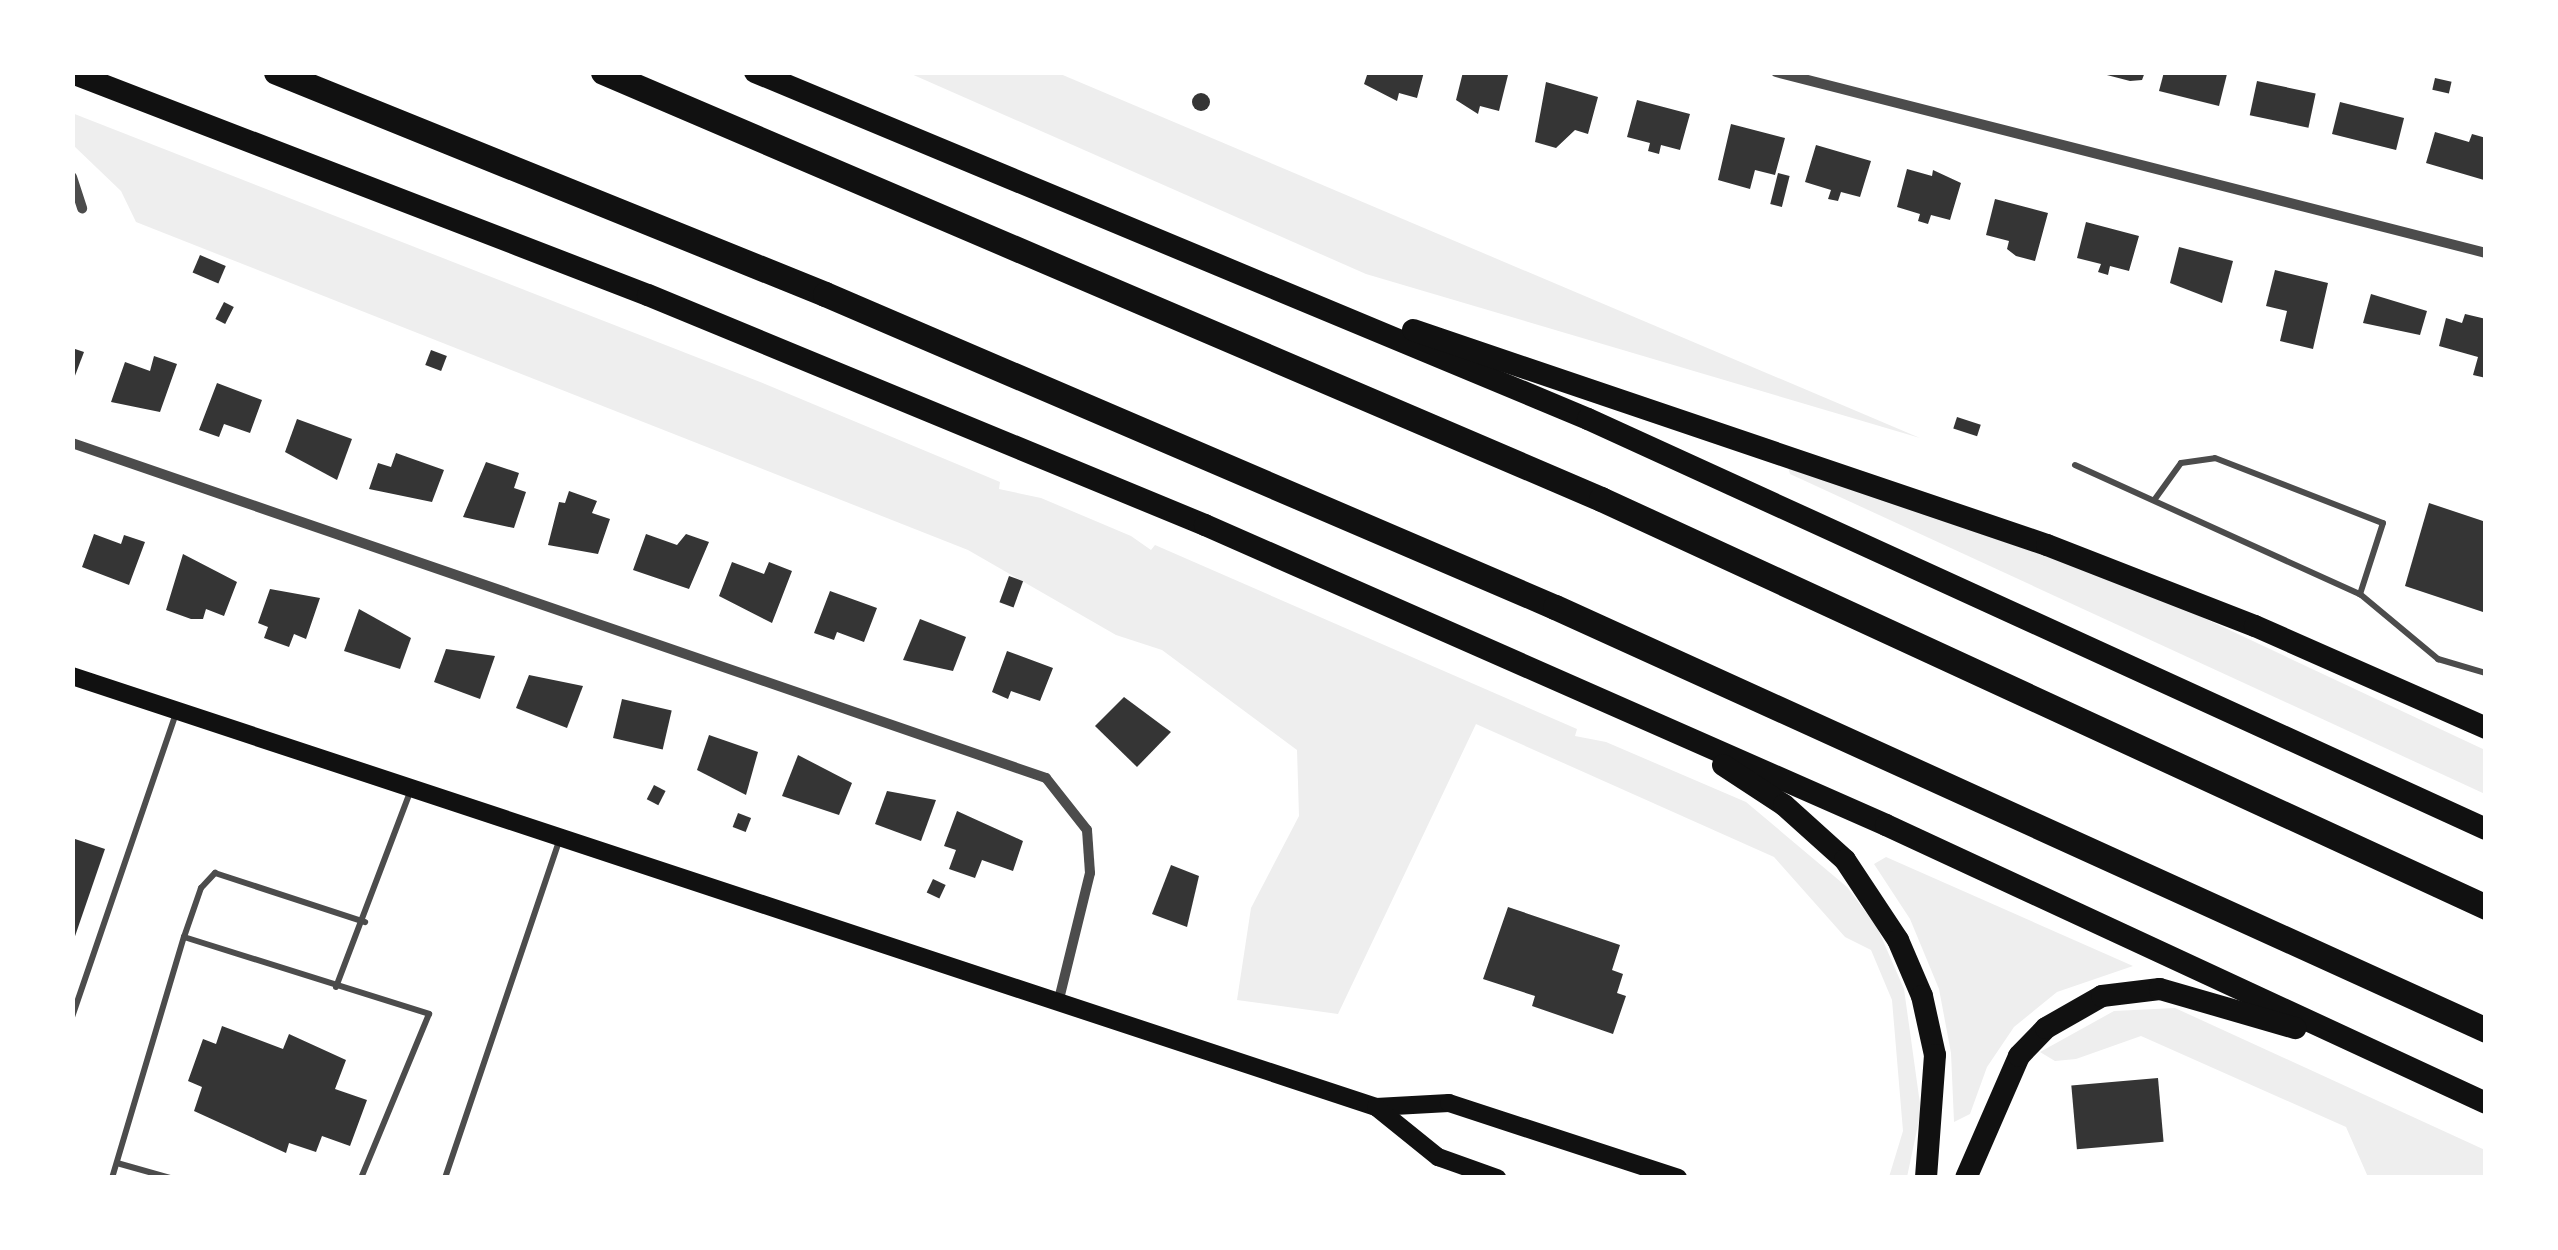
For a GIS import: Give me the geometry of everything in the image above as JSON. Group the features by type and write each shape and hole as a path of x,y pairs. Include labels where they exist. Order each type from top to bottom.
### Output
{"highway":[{"path":"276,72 825,294 1555,607 2486,1030"},
{"path":"603,72 872,182 1601,499 2486,907"},
{"path":"755,72 1300,295 1879,549 2486,829"},
{"path":"72,73 816,363 1662,725 2486,1103"},
{"path":"1300,295 1492,354 2064,551 2486,728"},
{"path":"1662,725 1800,818 1881,907 1912,968 1935,1055 1926,1178"},
{"path":"1966,1178 2019,1056 2046,1028 2102,996 2139,988 2181,992 2384,1056"}],"main road":[{"path":"72,676 1376,1106 1449,1102 1678,1178"},
{"path":"1376,1106 1438,1157 1497,1178"}],"street":[{"path":"1776,72 2486,253"},
{"path":"72,177 82,208"},
{"path":"72,443 1046,778 1087,830 1090,873 1058,1004"}],"lane":[{"path":"2154,498 2181,463 2214,458 2383,523 2360,594"},
{"path":"2075,465 2360,594 2438,659 2486,674"},
{"path":"72,1016 178,710"},
{"path":"336,987 365,922 412,788"},
{"path":"445,1178 560,836"},
{"path":"112,1178 201,888 215,874 365,922"},
{"path":"184,936 429,1014 361,1178"},
{"path":"117,1163 170,1178"},
{"path":"2213,1178 2234,1178"}],"shaded area":[{"path":"909,73 1058,73 1920,438 1366,274"},
{"path":"72,113 765,384 1000,482 999,489 1041,498 1131,536 1151,550 1155,545 1577,729 1575,736 1606,742 1746,802 1847,887 1877,927 1904,989 1921,1111 1907,1177 1889,1177 1903,1131 1892,1000 1871,950 1845,937 1774,857 1476,724 1338,1014 1237,1000 1251,908 1299,816 1297,750 1162,650 1116,635 968,550 136,222 121,191 73,145"},
{"path":"1788,467 2144,590 2485,750 2485,794 1790,474"},
{"path":"1886,857 2133,966 2057,992 2014,1027 1987,1067 1970,1114 1954,1122 1951,1053 1939,989 1910,919 1874,864"},
{"path":"2175,1008 2485,1150 2485,1177 2368,1177 2346,1127 2141,1036 2076,1059 2055,1061 2040,1052 2114,1011"}],"building":[{"path":"1368,72 1424,72 1417,98 1399,93 1397,101 1364,84"},
{"path":"1463,72 1508,75 1499,111 1480,106 1478,114 1456,100"},
{"path":"2145,72 2142,80 2130,81 2103,74"},
{"path":"2164,72 2227,74 2219,106 2159,91"},
{"path":"2435,78 2452,82 2449,94 2432,90"},
{"path":"2257,81 2316,93 2308,128 2250,115"},
{"path":"1546,82 1598,97 1588,134 1575,130 1556,148 1535,142"},
{"path":"1201,93 1208,95 1208,109 1201,111 1194,109 1192,102 1194,95"},
{"path":"1637,100 1690,114 1680,150 1661,145 1659,154 1648,151 1650,143 1627,137"},
{"path":"2340,102 2404,118 2396,150 2332,134"},
{"path":"1731,124 1785,138 1775,175 1755,170 1750,189 1718,180"},
{"path":"2435,132 2469,142 2472,134 2486,138 2484,180 2426,163"},
{"path":"1816,145 1871,161 1860,197 1841,192 1838,201 1828,199 1831,190 1805,182"},
{"path":"1907,169 1932,176 1933,170 1961,183 1950,220 1931,215 1928,224 1918,221 1920,214 1897,207"},
{"path":"1778,173 1790,176 1782,207 1770,204"},
{"path":"1995,199 2048,213 2035,261 2016,256 2007,249 2009,241 1986,235"},
{"path":"2086,222 2139,236 2129,271 2110,266 2108,275 2098,272 2101,264 2077,258"},
{"path":"2179,247 2233,261 2222,303 2170,283"},
{"path":"200,255 226,266 218,283 193,272"},
{"path":"2275,270 2328,283 2313,349 2280,341 2287,311 2266,306"},
{"path":"2371,294 2427,311 2420,335 2363,323"},
{"path":"224,302 234,307 225,324 215,319"},
{"path":"2465,314 2486,319 2486,378 2473,375 2478,357 2439,346 2446,318 2462,323"},
{"path":"72,348 84,352 73,381 72,381"},
{"path":"431,350 447,356 441,371 425,365"},
{"path":"154,356 177,364 160,412 111,402 125,362 150,371"},
{"path":"217,383 262,400 250,433 224,424 219,437 199,430"},
{"path":"1957,417 1981,425 1977,436 1953,428"},
{"path":"297,419 352,439 337,480 285,452"},
{"path":"396,453 444,470 432,502 369,489 378,463 391,467"},
{"path":"486,462 519,473 514,488 526,492 514,528 463,517"},
{"path":"569,491 597,501 592,513 610,519 598,554 548,545 559,502 565,503"},
{"path":"2429,503 2486,522 2486,613 2405,586"},
{"path":"94,534 121,544 124,535 145,542 129,585 82,567"},
{"path":"646,534 677,545 686,534 709,542 689,589 633,570"},
{"path":"183,554 237,582 224,616 206,609 203,619 191,619 166,610"},
{"path":"732,562 764,574 769,562 792,571 772,623 719,596"},
{"path":"1009,576 1023,581 1014,607 999,602"},
{"path":"270,589 320,598 306,639 294,634 289,647 264,638 268,627 258,623"},
{"path":"830,591 877,608 864,642 837,632 834,640 814,633"},
{"path":"359,609 411,638 400,669 344,651"},
{"path":"920,619 966,637 953,671 903,660"},
{"path":"446,649 495,656 480,699 434,682"},
{"path":"1007,651 1053,668 1040,701 1011,691 1008,699 992,692"},
{"path":"529,675 583,686 567,728 516,708"},
{"path":"1124,697 1171,732 1137,767 1095,726"},
{"path":"622,699 672,710 663,749 613,738"},
{"path":"709,735 758,752 746,795 697,770"},
{"path":"798,755 852,783 839,815 782,796"},
{"path":"654,785 666,791 658,805 647,799"},
{"path":"887,791 936,800 921,841 875,824"},
{"path":"957,811 1023,841 1013,871 982,860 975,878 949,869 956,850 944,846"},
{"path":"738,813 751,818 746,832 733,827"},
{"path":"72,838 105,849 73,942 72,942"},
{"path":"1171,865 1199,876 1187,927 1152,914"},
{"path":"933,879 946,885 939,899 927,893"},
{"path":"1508,907 1620,945 1612,970 1623,974 1617,993 1626,996 1613,1034 1532,1006 1535,996 1483,979"},
{"path":"222,1026 283,1049 289,1034 346,1060 335,1089 367,1100 350,1146 322,1136 316,1152 289,1143 286,1153 194,1111 202,1087 188,1081 203,1039 216,1044"},
{"path":"2158,1078 2164,1142 2077,1149 2071,1086"}]}
